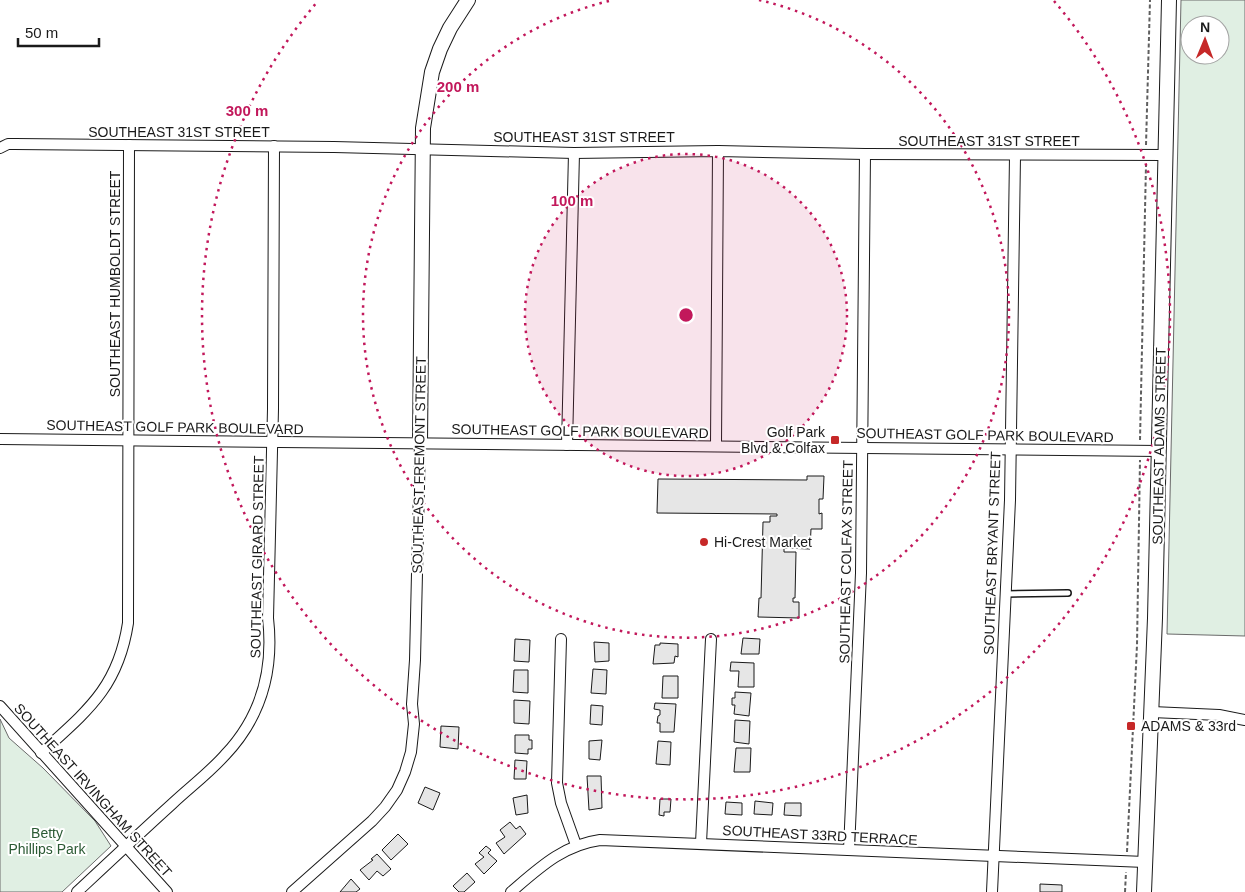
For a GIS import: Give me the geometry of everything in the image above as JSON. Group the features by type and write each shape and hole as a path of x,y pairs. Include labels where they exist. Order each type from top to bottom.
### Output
{"main road":[{"name":"SOUTHEAST FREMONT STREET","path":"420,443 426,108 432,72 440,49 450,28 468,0"},
{"name":"SOUTHEAST ADAMS STREET","path":"1144,892 1152,712 1170,0"}],"street":[{"name":"SOUTHEAST 31ST STREET","path":"1,148 15,144 424,148 574,152 718,151 1015,156 1166,155"},
{"name":"SOUTHEAST HUMBOLDT STREET","path":"41,753 89,709 102,693 113,675 121,656 128,623 129,145"},
{"name":"SOUTHEAST GIRARD STREET","path":"77,892 224,757 243,733 258,706 267,676 270,652 268,618 272,442 274,146"},
{"path":"716,446 718,151"},
{"path":"567,445 574,152"},
{"name":"SOUTHEAST COLFAX STREET","path":"849,850 861,573 865,154"},
{"name":"SOUTHEAST BRYANT STREET","path":"992,892 1006,594 1015,156"},
{"name":"SOUTHEAST GOLF PARK BOULEVARD","path":"0,439 1159,451"},
{"name":"SOUTHEAST FREMONT STREET","path":"292,892 372,821 385,807 405,772 411,752 414,724 412,704 415,660 420,443"},
{"path":"562,639 557,783 560,803 576,845"},
{"path":"700,843 711,639"},
{"name":"SOUTHEAST IRVINGHAM STREET","path":"0,706 167,892"},
{"path":"1152,712 1219,715 1245,720"},
{"name":"SOUTHEAST 33RD TERRACE","path":"511,892 548,861 576,845 592,841 616,839 1145,862"}],"lane":[{"path":"1006,594 1068,593"}],"green space":[{"path":"1181,0 1245,0 1245,636 1167,634 1180,45 1180,65 1230,65 1230,15 1181,15"},
{"name":"Betty Phillips Park","path":"0,719 9,738 43,768 95,821 111,846 62,892 0,892"}],"building":[{"path":"807,476 824,476 823,499 819,499 819,514 822,513 822,529 811,529 810,549 784,548 784,552 796,552 795,598 793,598 793,602 799,602 799,618 758,617 759,598 761,598 763,522 770,522 770,516 777,516 777,514 657,513 658,479 807,480"},
{"path":"743,638 760,639 759,654 741,654"},
{"path":"515,639 530,640 529,662 514,661"},
{"path":"594,642 609,643 609,661 595,662"},
{"path":"660,643 678,644 678,657 675,656 674,663 653,664 655,645 660,645"},
{"path":"731,662 754,663 754,687 738,687 739,671 730,671"},
{"path":"593,669 607,670 606,694 591,693"},
{"path":"514,670 528,670 528,693 513,692"},
{"path":"663,676 678,676 678,698 662,698"},
{"path":"735,692 751,693 749,716 734,714 735,705 732,705 732,698 735,698"},
{"path":"514,700 530,701 529,724 514,723"},
{"path":"655,703 676,704 674,732 660,732 660,723 657,723 660,710 654,709"},
{"path":"591,705 603,706 602,725 590,724"},
{"path":"735,720 750,721 749,744 734,742"},
{"path":"441,726 459,727 458,749 440,747"},
{"path":"515,735 529,735 529,740 532,740 532,749 528,749 528,754 515,753"},
{"path":"602,740 600,760 589,759 589,741"},
{"path":"658,741 671,742 670,765 656,764"},
{"path":"736,748 751,748 750,772 734,772"},
{"path":"515,760 527,761 526,779 514,779"},
{"path":"587,776 601,776 602,808 589,810"},
{"path":"425,787 440,793 433,810 418,803"},
{"path":"527,795 528,813 516,815 513,798"},
{"path":"660,799 671,799 670,812 664,812 664,816 659,815"},
{"path":"755,801 773,803 772,815 754,814"},
{"path":"726,802 742,803 742,815 725,814"},
{"path":"785,803 801,803 801,816 784,815"},
{"path":"510,822 516,829 520,826 526,834 504,854 496,843 505,837 500,830"},
{"path":"398,834 408,844 391,860 382,850"},
{"path":"486,846 491,850 488,853 497,861 484,874 475,864 484,857 479,853"},
{"path":"377,854 391,869 383,876 377,871 369,880 360,870 373,860 371,859"},
{"path":"467,873 475,882 464,892 459,892 453,886"},
{"path":"351,879 360,889 356,892 340,892"},
{"path":"1040,884 1062,885 1062,892 1040,892"}],"place":[{"name":"Golf Park Blvd & Colfax","path":"835,440"},
{"name":"Hi-Crest Market","path":"704,542"},
{"name":"ADAMS & 33rd","path":"1131,726"}]}
